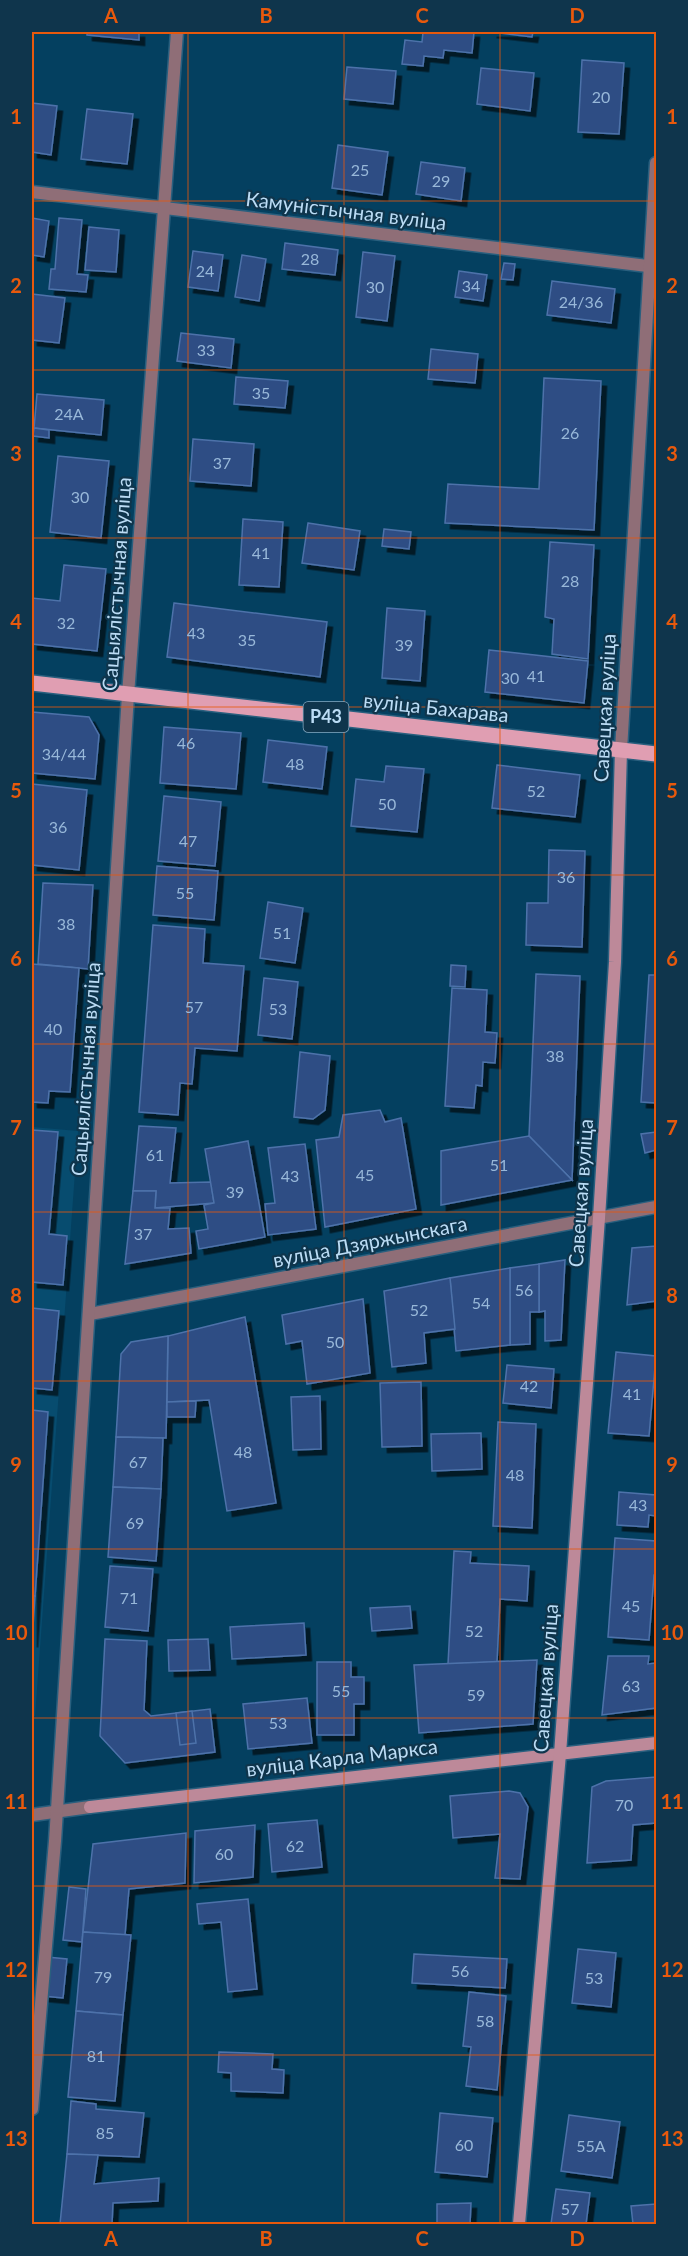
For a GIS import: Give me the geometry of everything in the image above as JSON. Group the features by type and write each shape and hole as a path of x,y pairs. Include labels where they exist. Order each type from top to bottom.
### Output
{"main road":[{"name":"вуліца Бахарава","path":"32,683 657,754"}],"street":[{"name":"Сацыялістычная вуліца","path":"32,2109 57,1811 128,695 177,32"},
{"name":"Савецкая вуліца","path":"519,2224 560,1754 599,1218 615,962 621,750 654,267 657,163"},
{"name":"Камуністычная вуліца","path":"32,192 654,267"},
{"name":"вуліца Дзяржынскага","path":"90,1314 657,1207"},
{"name":"вуліца Карла Маркса","path":"32,1815 657,1743"}],"shaded area":[{"path":"32,1127 78,1131 35,1716 32,1718"}],"building":[{"path":"87,32 139,32 139,40 87,35"},
{"path":"423,32 474,32 472,53 444,50 443,58 424,56 423,66 402,64 405,40 422,42"},
{"path":"491,32 533,32 532,37"},
{"path":"582,60 624,63 619,134 578,132"},
{"path":"347,67 396,71 393,104 344,99"},
{"path":"481,68 534,73 530,111 477,104"},
{"path":"32,103 57,106 51,155 32,152"},
{"path":"87,109 133,114 127,164 81,159"},
{"path":"338,145 388,152 382,195 332,188"},
{"path":"421,162 465,168 461,201 416,194"},
{"path":"32,218 49,221 44,257 32,255"},
{"path":"59,218 82,220 77,274 88,275 86,292 49,289 51,269 55,269"},
{"path":"89,227 119,230 116,272 85,270"},
{"path":"285,243 338,250 335,275 282,269"},
{"path":"193,251 223,255 218,291 188,287"},
{"path":"363,252 395,256 387,321 356,317"},
{"path":"242,255 266,259 259,301 235,297"},
{"path":"504,263 515,264 513,280 501,279"},
{"path":"459,271 487,275 483,301 455,297"},
{"path":"552,281 615,289 611,323 547,315"},
{"path":"32,294 65,298 59,343 32,340"},
{"path":"181,333 234,339 231,368 177,361"},
{"path":"431,349 478,354 475,383 428,379"},
{"path":"236,377 288,381 285,408 234,404"},
{"path":"544,378 601,381 594,530 445,523 448,484 539,489"},
{"path":"37,394 104,400 101,435 34,428"},
{"path":"34,428 49,430 49,438 33,436"},
{"path":"193,439 254,444 251,486 190,481"},
{"path":"58,456 109,461 101,538 50,532"},
{"path":"243,519 283,522 279,587 239,585"},
{"path":"308,523 360,531 354,570 302,563"},
{"path":"384,529 411,532 409,549 382,546"},
{"path":"550,542 594,545 588,659 552,654 554,619 545,617"},
{"path":"64,565 106,569 97,651 32,644 32,598 60,601"},
{"path":"174,603 327,622 320,677 167,657"},
{"path":"387,608 425,611 420,681 382,678"},
{"path":"489,650 588,661 584,703 485,692"},
{"path":"32,712 89,717 99,735 95,779 32,773"},
{"path":"164,727 241,733 236,789 160,783"},
{"path":"268,740 327,747 322,789 263,782"},
{"path":"497,765 580,775 575,817 492,808"},
{"path":"386,766 424,769 417,832 351,826 356,779 384,782"},
{"path":"32,784 87,790 79,870 32,865"},
{"path":"164,796 221,802 215,866 158,861"},
{"path":"549,850 585,851 582,947 526,945 527,903 548,903"},
{"path":"157,866 218,871 214,920 153,915"},
{"path":"43,883 93,885 88,969 38,964"},
{"path":"268,902 303,908 295,963 260,958"},
{"path":"153,925 205,929 203,963 244,966 237,1051 195,1048 192,1084 180,1083 178,1115 139,1112"},
{"path":"32,964 79,968 70,1092 49,1091 48,1103 32,1102"},
{"path":"451,965 466,966 465,987 450,986"},
{"path":"536,974 580,976 572,1180 529,1136"},
{"path":"649,975 656,975 656,1103 641,1102"},
{"path":"264,978 298,982 292,1039 258,1035"},
{"path":"452,988 487,990 485,1032 497,1033 495,1063 483,1062 482,1086 476,1085 474,1108 445,1106"},
{"path":"300,1052 330,1056 325,1110 313,1119 294,1117"},
{"path":"380,1110 385,1122 401,1118 416,1209 325,1227 316,1140 339,1137 343,1115"},
{"path":"139,1126 176,1128 170,1183 211,1182 214,1203 155,1208 156,1191 133,1191"},
{"path":"32,1130 58,1132 49,1234 67,1236 63,1285 32,1282"},
{"path":"656,1132 656,1150 645,1153 641,1134"},
{"path":"529,1136 572,1180 441,1205 441,1151"},
{"path":"248,1141 265,1237 199,1249 196,1231 208,1229 204,1205 214,1203 205,1149"},
{"path":"305,1144 316,1229 268,1235 265,1204 275,1203 268,1148"},
{"path":"133,1191 156,1191 155,1208 170,1208 168,1229 189,1228 191,1253 125,1264"},
{"path":"656,1246 656,1301 627,1305 632,1248"},
{"path":"565,1260 561,1340 545,1341 545,1311 539,1312 539,1264"},
{"path":"539,1264 539,1312 530,1312 530,1344 510,1345 510,1268"},
{"path":"510,1268 510,1345 456,1351 450,1278"},
{"path":"450,1278 455,1329 424,1333 426,1363 392,1367 384,1291"},
{"path":"363,1299 370,1373 307,1384 302,1341 286,1344 282,1315"},
{"path":"32,1308 59,1311 52,1390 32,1388"},
{"path":"245,1317 276,1503 227,1511 209,1400 167,1402 168,1336"},
{"path":"168,1336 166,1438 116,1437 121,1354 131,1342"},
{"path":"616,1352 656,1356 649,1436 608,1433"},
{"path":"507,1365 554,1369 551,1408 503,1403"},
{"path":"421,1382 422,1446 382,1447 380,1383"},
{"path":"320,1396 321,1449 293,1450 291,1397"},
{"path":"196,1401 195,1417 167,1417 167,1402"},
{"path":"32,1410 48,1412 35,1596 32,1596"},
{"path":"498,1422 536,1424 532,1528 493,1526"},
{"path":"481,1433 482,1469 432,1471 431,1434"},
{"path":"116,1437 163,1438 161,1489 113,1487"},
{"path":"113,1487 161,1489 156,1561 108,1557"},
{"path":"619,1492 656,1495 656,1516 649,1515 648,1527 617,1525"},
{"path":"615,1538 656,1541 656,1575 654,1575 649,1640 608,1637"},
{"path":"454,1551 471,1552 470,1563 529,1566 527,1601 500,1599 497,1662 448,1664"},
{"path":"110,1566 153,1569 148,1631 105,1627"},
{"path":"32,1596 35,1596 32,1642"},
{"path":"410,1606 412,1628 372,1631 370,1608"},
{"path":"304,1623 306,1655 232,1659 230,1627"},
{"path":"105,1639 147,1641 144,1710 151,1716 210,1709 215,1752 125,1763 100,1736"},
{"path":"208,1639 210,1670 169,1671 168,1640"},
{"path":"608,1656 649,1656 648,1664 656,1663 656,1708 602,1715"},
{"path":"537,1660 533,1724 419,1733 414,1665"},
{"path":"317,1662 351,1662 351,1677 364,1677 364,1704 354,1704 354,1735 317,1735"},
{"path":"307,1698 312,1743 248,1749 243,1704"},
{"path":"192,1711 196,1743 180,1745 176,1713"},
{"path":"656,1777 656,1823 633,1825 631,1860 587,1863 592,1787 606,1781"},
{"path":"509,1791 520,1793 528,1807 520,1879 495,1878 500,1834 453,1838 450,1796"},
{"path":"317,1820 322,1867 272,1872 268,1824"},
{"path":"255,1825 253,1877 194,1883 195,1831"},
{"path":"186,1833 185,1883 129,1889 125,1935 83,1932 93,1844"},
{"path":"69,1887 86,1889 82,1942 63,1940"},
{"path":"248,1899 257,1989 228,1992 221,1922 199,1924 197,1904"},
{"path":"83,1932 131,1935 123,2015 76,2011"},
{"path":"578,1949 616,1953 611,2007 572,2003"},
{"path":"414,1954 507,1959 505,1988 412,1983"},
{"path":"47,1957 67,1959 63,1998 43,1996"},
{"path":"469,1992 506,1996 497,2090 466,2086 471,2047 463,2046"},
{"path":"76,2011 123,2015 115,2101 68,2097"},
{"path":"219,2052 273,2054 272,2069 284,2070 283,2093 231,2091 231,2073 218,2072"},
{"path":"71,2101 96,2104 96,2109 144,2113 139,2157 67,2154"},
{"path":"440,2113 493,2118 487,2177 435,2172"},
{"path":"569,2115 620,2122 612,2178 561,2171"},
{"path":"67,2154 98,2155 94,2184 159,2178 158,2201 113,2203 112,2224 60,2224"},
{"path":"556,2189 590,2193 586,2224 551,2224"},
{"path":"471,2203 470,2224 437,2224 437,2204"},
{"path":"656,2204 656,2224 633,2224 631,2206"}]}
